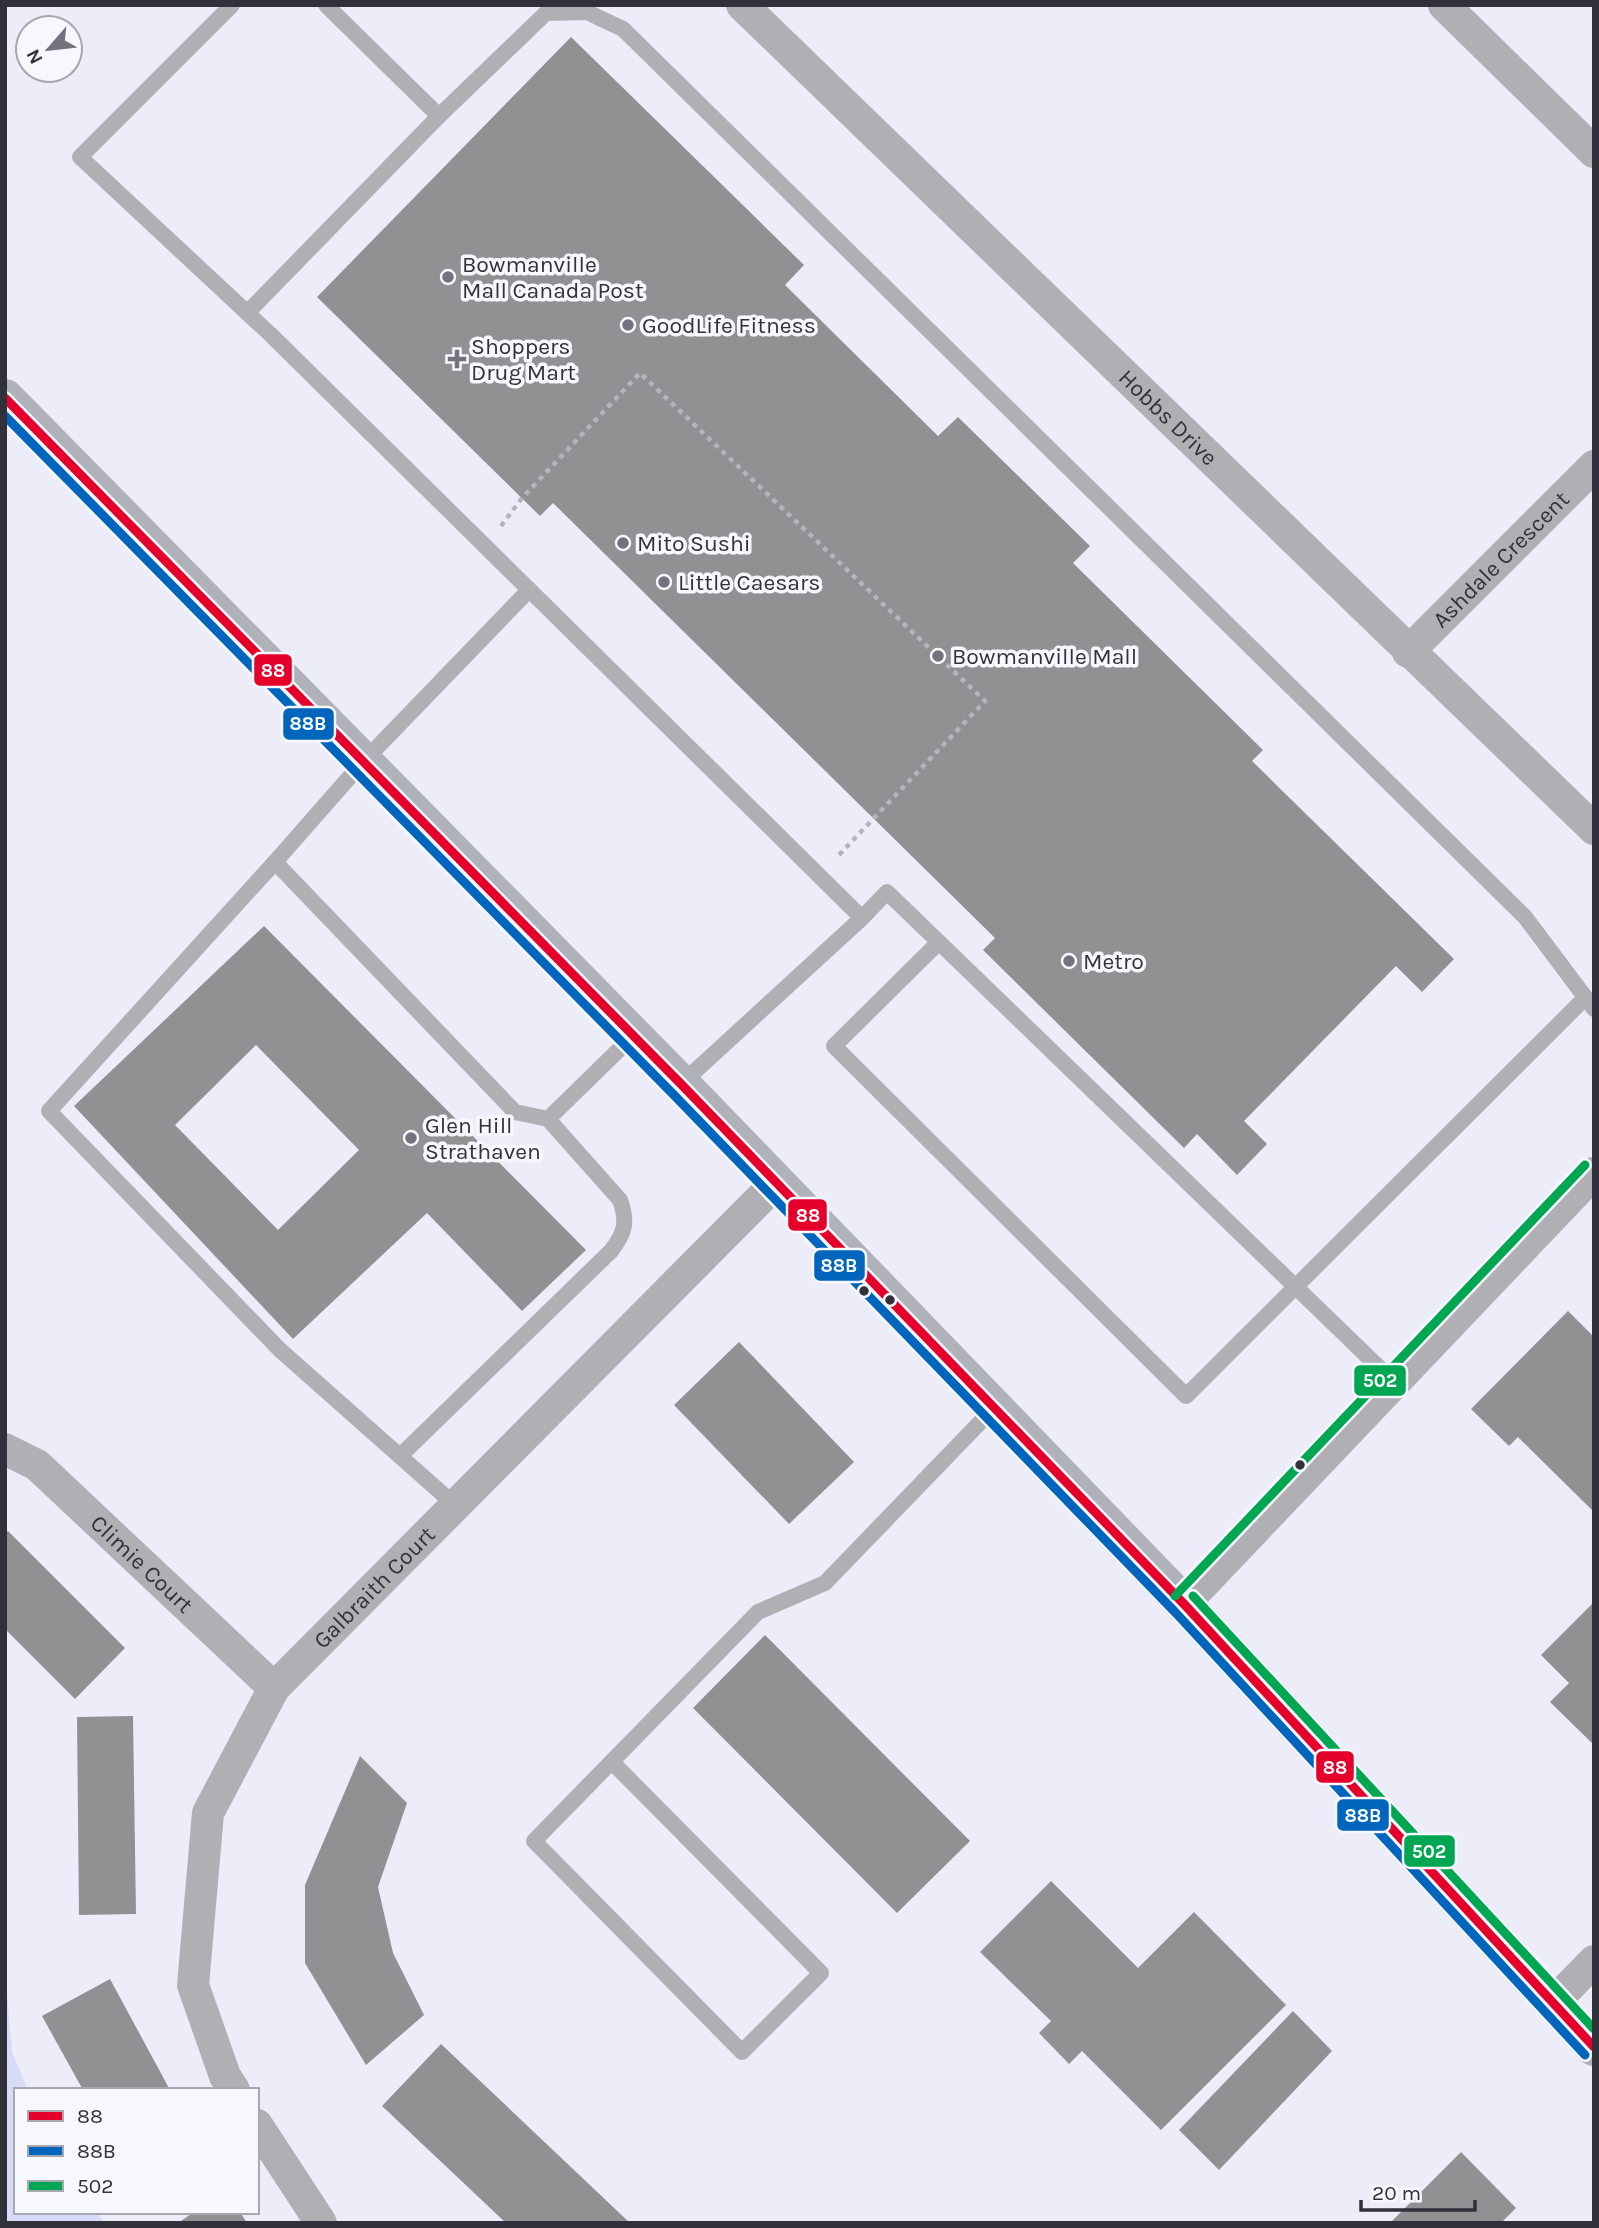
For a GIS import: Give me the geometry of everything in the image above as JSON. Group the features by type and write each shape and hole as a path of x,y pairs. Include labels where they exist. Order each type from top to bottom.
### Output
{"main road":[{"path":"5,398 681,1084 1184,1604 1594,2047"}],"street":[{"name":"Hobbs Drive","path":"742,5 1594,829"},
{"path":"1444,5 1594,152"},
{"name":"Ashdale Crescent","path":"1408,652 1594,466"},
{"path":"1184,1604 1393,1381 1594,1173"},
{"name":"Galbraith Court","path":"233,2088 225,2076 193,1984 208,1813 274,1688 775,1184"},
{"name":"Climie Court","path":"5,1449 37,1465 274,1688"},
{"path":"1553,2003 1594,1961"},
{"path":"259,2128 321,2223"}],"lane":[{"path":"232,5 80,157 247,313 862,918"},
{"path":"326,5 439,116"},
{"path":"247,313 439,116 545,13 587,12 623,29 1525,917 1589,1003 1186,1396 834,1046 937,944"},
{"path":"455,1505 280,1350 48,1111 362,763 529,590"},
{"path":"275,862 515,1112 548,1119 620,1200 626,1215 624,1233 611,1251 400,1456"},
{"path":"681,1084 887,892 937,944 1393,1381"},
{"path":"548,1119 634,1036"},
{"path":"612,1762 821,1973 742,2052 534,1841 758,1612 825,1583 993,1409"}],"path":[{"path":"485,547 522,498 640,373 985,701 819,876"}],"shaded area":[{"path":"5,1971 12,2052 27,2088 14,2088 14,2214 98,2214 104,2223 5,2223"}],"building":[{"name":"Bowmanville Mall","path":"571,37 804,265 785,285 938,436 958,417 1090,546 1073,563 1263,750 1252,761 1454,959 1422,992 1396,966 1244,1121 1267,1144 1237,1175 1197,1134 1184,1148 983,950 995,938 553,503 540,516 317,297"},
{"name":"Glen Hill Strathaven","path":"264,926 586,1250 522,1311 427,1213 293,1339 74,1106","holes":["256,1045 359,1150 278,1230 175,1125"]},
{"path":"1568,1311 1594,1337 1594,1512 1518,1437 1509,1446 1471,1409"},
{"path":"739,1342 854,1462 789,1524 674,1405"},
{"path":"8,1531 125,1648 75,1699 5,1629 5,1534"},
{"path":"1594,1602 1594,1745 1550,1702 1569,1683 1541,1655"},
{"path":"765,1635 970,1841 897,1913 693,1708"},
{"path":"133,1716 136,1914 79,1915 77,1717"},
{"path":"360,1756 407,1803 378,1887 393,1953 424,2015 366,2065 305,1963 305,1885"},
{"path":"1051,1881 1138,1968 1194,1912 1286,2005 1161,2130 1082,2051 1069,2064 1039,2033 1051,2021 980,1952"},
{"path":"110,1979 169,2088 82,2088 42,2016"},
{"path":"1293,2011 1332,2051 1219,2170 1179,2130"},
{"path":"441,2044 630,2223 506,2223 382,2106"},
{"path":"1461,2152 1516,2208 1501,2223 1390,2223"},
{"path":"191,2214 241,2214 247,2223 178,2223"}],"transit line":[{"name":"88","path":"5,398 681,1084 1184,1604 1594,2047"},
{"name":"88B","path":"5,416 672,1093 1175,1612 1585,2055"},
{"name":"502","path":"1175,1596 1585,1165"},
{"name":"502","path":"1193,1596 1594,2029"}],"place":[{"name":"Bowmanville Mall Canada Post","path":"448,277"},
{"name":"GoodLife Fitness","path":"628,325"},
{"name":"Shoppers Drug Mart","path":"457,359"},
{"name":"Mito Sushi","path":"623,543"},
{"name":"Little Caesars","path":"664,582"},
{"name":"Bowmanville Mall","path":"938,656"},
{"name":"Metro","path":"1069,961"},
{"name":"Glen Hill Strathaven","path":"411,1138"}]}
